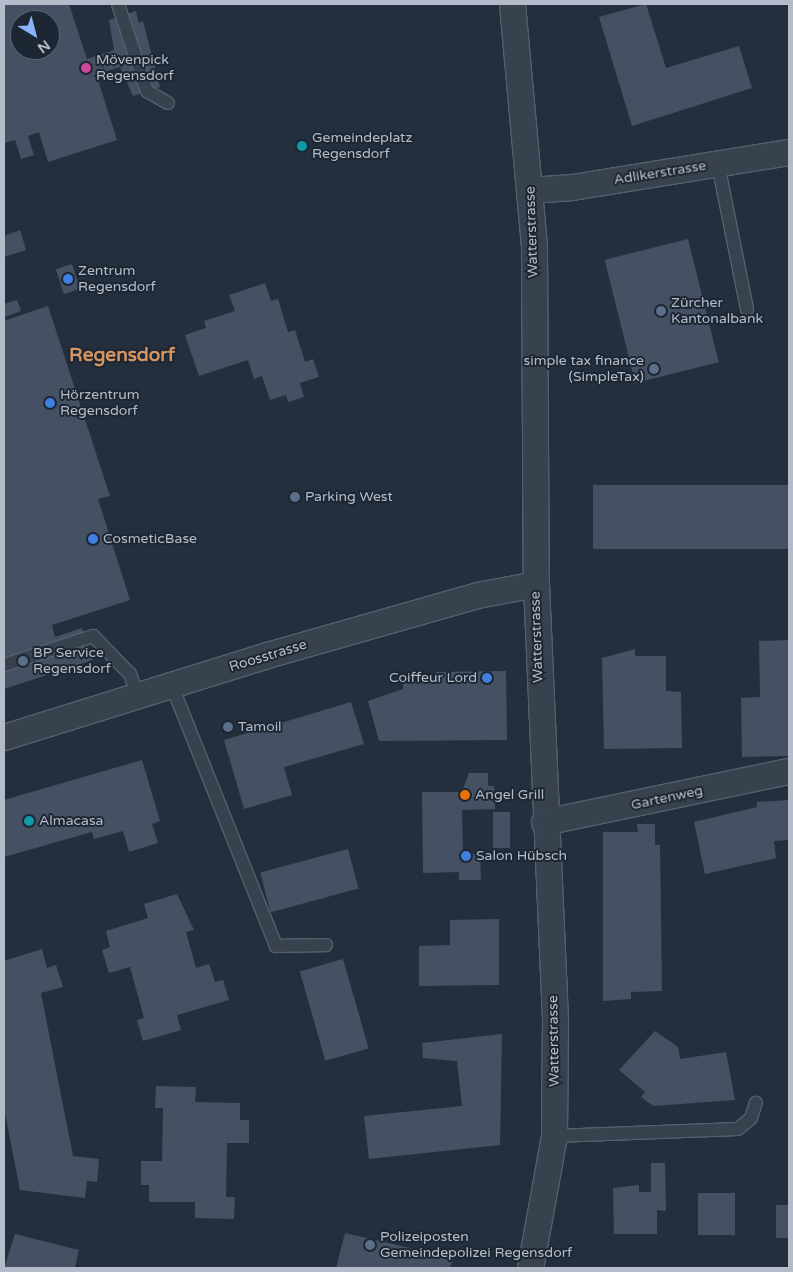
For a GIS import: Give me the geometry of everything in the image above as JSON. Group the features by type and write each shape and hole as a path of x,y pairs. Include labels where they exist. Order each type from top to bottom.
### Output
{"street":[{"name":"Watterstrasse","path":"512,4 530,190 536,584 544,822 556,1018 554,1136 538,1266"},
{"name":"Adlikerstrasse","path":"530,190 718,164 789,152"},
{"name":"Roosstrasse","path":"4,737 468,598 536,584"},
{"name":"Gartenweg","path":"544,822 789,771"}],"lane":[{"path":"118,4 147,91 168,103"},
{"path":"718,164 747,309"},
{"path":"4,665 93,636 130,674 138,696"},
{"path":"172,686 276,946 326,945"},
{"path":"554,1136 738,1129 750,1118 756,1103"}],"building":[{"path":"4,4 69,4 87,59 114,50 109,20 136,11 139,23 143,21 160,87 133,96 120,67 92,76 97,77 117,140 48,162 39,132 28,136 34,155 21,159 15,140 4,143"},
{"path":"646,4 666,68 739,46 752,88 632,126 599,17"},
{"path":"20,230 26,250 4,257 4,236"},
{"name":"Zürcher Kantonalbank","path":"688,239 719,362 635,383 605,260"},
{"path":"72,264 80,289 64,294 56,269"},
{"path":"265,283 271,301 278,299 288,332 295,330 305,362 313,359 319,377 300,383 304,397 288,402 286,395 270,400 262,376 254,379 248,360 199,376 185,335 206,328 204,321 235,311 229,295"},
{"path":"17,300 21,311 5,317 4,304"},
{"path":"48,306 110,496 98,499 130,600 52,625 55,637 82,628 93,660 4,689 4,321"},
{"path":"593,485 789,485 789,549 593,549"},
{"path":"789,640 789,756 742,757 741,698 760,697 759,641"},
{"path":"635,649 635,656 666,656 666,691 681,692 682,748 604,749 602,658"},
{"path":"506,671 507,740 379,741 368,701 403,689 403,681 436,681 436,672"},
{"path":"351,702 364,744 284,767 292,795 244,809 224,740"},
{"path":"142,760 160,821 152,824 158,843 129,852 123,831 94,839 92,832 4,857 4,800"},
{"path":"469,773 488,773 488,786 494,786 495,809 462,810 463,854 480,854 481,880 459,880 459,872 423,873 422,792 462,792"},
{"path":"789,800 789,840 774,841 776,858 705,874 694,822 757,807 757,802"},
{"path":"493,812 510,812 510,848 493,848"},
{"path":"637,824 655,824 655,845 660,845 662,991 631,992 631,999 603,1001 603,832 638,832"},
{"path":"348,849 359,889 271,912 260,873"},
{"path":"177,894 194,930 186,932 196,968 209,964 215,982 223,980 229,1000 177,1015 181,1030 143,1041 137,1020 144,1018 130,967 109,973 102,950 110,947 106,931 148,918 144,904"},
{"path":"499,919 499,985 419,986 419,946 450,945 450,920"},
{"path":"42,949 47,968 56,965 63,987 41,993 73,1156 99,1159 97,1182 87,1181 85,1198 20,1190 4,1108 4,961"},
{"path":"343,959 369,1048 325,1061 300,971"},
{"path":"655,1031 678,1047 680,1059 726,1052 735,1100 653,1106 641,1097 645,1092 619,1070"},
{"path":"502,1034 500,1145 369,1159 364,1116 462,1106 457,1061 423,1058 422,1043"},
{"path":"156,1086 196,1087 195,1102 240,1103 240,1120 249,1120 249,1143 227,1143 226,1197 235,1197 234,1219 195,1218 195,1202 149,1202 149,1185 141,1185 141,1161 162,1161 163,1108 155,1108"},
{"path":"651,1163 665,1163 666,1211 657,1210 657,1234 614,1234 613,1188 639,1185 639,1192 651,1192"},
{"path":"698,1193 735,1193 735,1235 698,1235"},
{"path":"776,1205 789,1205 789,1238 776,1238"},
{"name":"Polizeiposten Gemeindepolizei Regensdorf","path":"345,1233 453,1258 450,1268 336,1268"},
{"path":"15,1234 79,1250 75,1267 79,1268 4,1268"}],"place":[{"name":"Mövenpick Regensdorf","path":"86,68"},
{"name":"Gemeindeplatz Regensdorf","path":"302,146"},
{"name":"Zentrum Regensdorf","path":"68,279"},
{"name":"Zürcher Kantonalbank","path":"661,311"},
{"name":"simple tax finance (SimpleTax)","path":"654,369"},
{"name":"Hörzentrum Regensdorf","path":"50,403"},
{"name":"Parking West","path":"295,497"},
{"name":"CosmeticBase","path":"93,539"},
{"name":"BP Service Regensdorf","path":"23,661"},
{"name":"Coiffeur Lord","path":"487,678"},
{"name":"Tamoil","path":"228,727"},
{"name":"Angel Grill","path":"465,795"},
{"name":"Almacasa","path":"29,821"},
{"name":"Salon Hübsch","path":"466,856"},
{"name":"Polizeiposten Gemeindepolizei Regensdorf","path":"370,1245"}],"district":[{"name":"Regensdorf","path":"122,356"}]}
